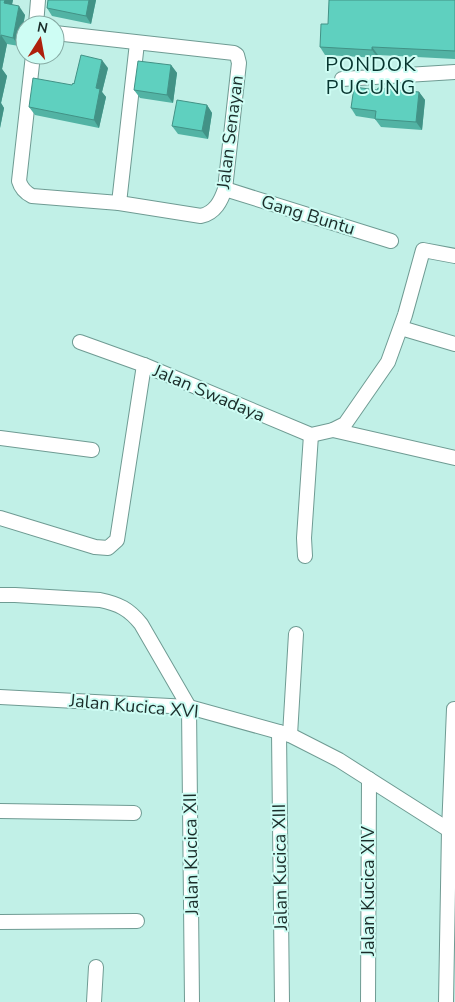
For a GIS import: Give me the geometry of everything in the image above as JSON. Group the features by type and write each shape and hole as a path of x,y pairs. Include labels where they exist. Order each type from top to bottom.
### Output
{"street":[{"path":"37,15 38,0"},
{"name":"Jalan Senayan","path":"32,65 19,181 21,187 28,194 32,196 119,203 201,216 214,210 222,198 225,189 239,63 237,55 234,53 65,34"},
{"path":"119,203 137,43"},
{"path":"342,79 455,72"},
{"name":"Gang Buntu","path":"225,189 392,241"},
{"path":"305,556 304,538 311,436 333,430 344,424 388,362 401,328 423,250 455,256"},
{"path":"401,328 455,344"},
{"path":"80,342 144,365"},
{"name":"Jalan Swadaya","path":"0,518 95,547 108,548 117,540 144,365 311,436"},
{"path":"333,430 455,458"},
{"path":"0,438 92,450"},
{"path":"0,595 100,600 112,602 123,607 132,613 141,624 189,707"},
{"name":"Jalan Kucica XIII","path":"282,1002 284,733 296,634"},
{"name":"Jalan Kucica XVI","path":"0,697 189,707 284,733 339,760 449,830"},
{"name":"Jalan Kucica XII","path":"189,707 192,1002"},
{"path":"446,1002 449,830 454,709"},
{"name":"Jalan Kucica XIV","path":"368,1002 369,779"},
{"path":"0,811 134,813"},
{"path":"0,922 137,922"},
{"path":"94,1002 96,967"}],"building":[{"path":"0,0 5,0 4,3 19,6 17,15 15,15 13,38 1,35 0,41"},
{"path":"48,0 89,0 86,16 47,8"},
{"path":"329,0 455,0 455,51 372,47 372,50 320,47 321,24 328,24"},
{"path":"81,55 102,60 96,88 100,89 94,120 29,107 33,78 72,85 74,84"},
{"path":"138,61 171,65 167,95 134,90"},
{"path":"354,87 419,92 416,122 375,119 376,111 351,108"},
{"path":"177,100 207,105 202,131 172,126"}],"district":[{"name":"PONDOK PUCUNG","path":"371,76"}]}
